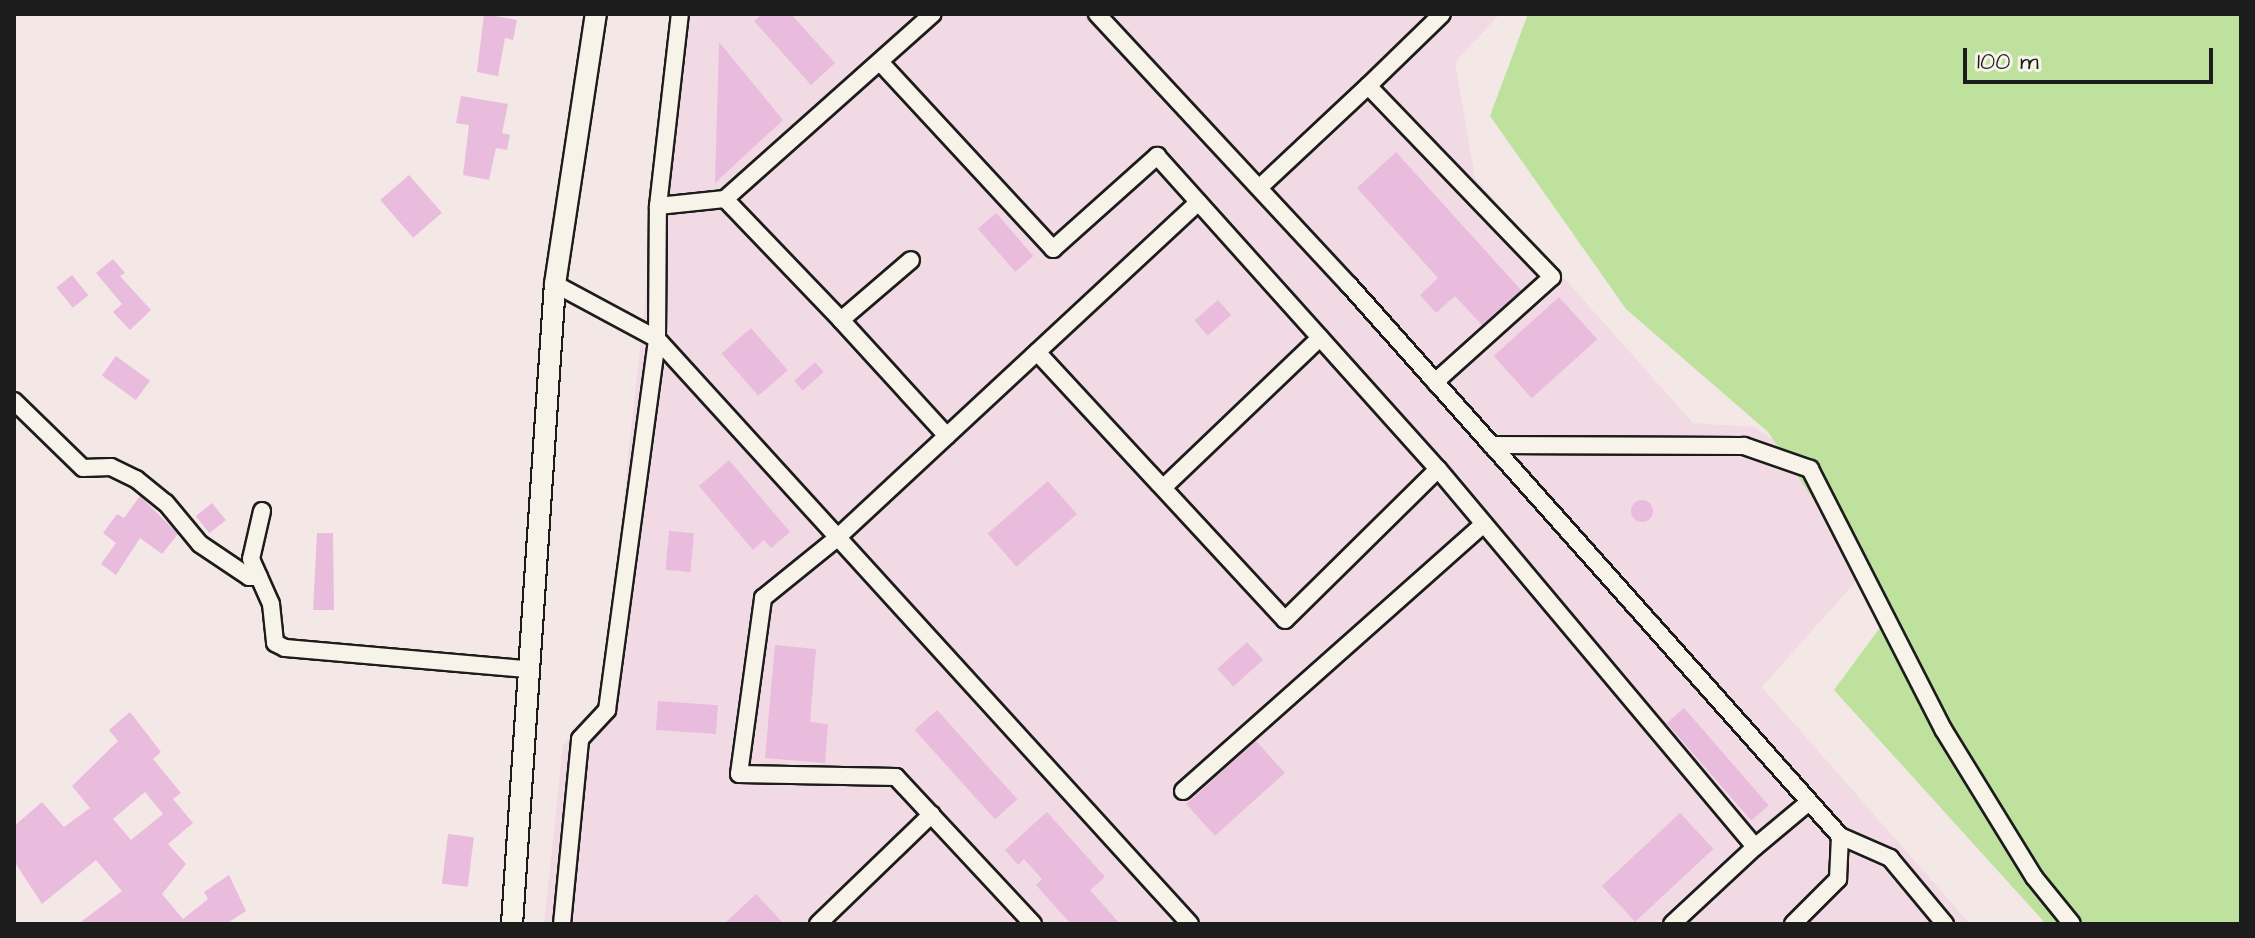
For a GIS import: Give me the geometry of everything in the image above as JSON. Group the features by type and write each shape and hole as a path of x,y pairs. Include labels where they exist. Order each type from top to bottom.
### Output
{"street":[{"path":"512,924 555,284 596,14"},
{"path":"562,924 580,739 607,710 657,339 658,206 680,14"},
{"path":"658,206 725,199 933,14"},
{"path":"1097,14 1260,187 1840,836 1890,858 1945,924"},
{"path":"1260,187 1442,14"},
{"path":"880,62 1053,249 1157,156 1438,469 1755,847"},
{"path":"1368,86 1552,277 1435,382"},
{"path":"725,199 947,436"},
{"path":"1033,924 896,777 739,774 763,598 837,538 1198,202"},
{"path":"841,320 911,260"},
{"path":"555,284 657,339 1190,924"},
{"path":"1166,485 1320,338"},
{"path":"1037,352 1166,485 1285,620 1438,469"},
{"path":"14,401 83,468 111,467 136,479 166,503 200,544 249,577 259,577"},
{"path":"1491,445 1744,446 1810,469 1943,729 2034,877 2072,924"},
{"path":"262,511 251,559 271,604 275,643 285,648 527,669"},
{"path":"1183,791 1484,524"},
{"path":"1672,924 1809,802"},
{"path":"818,924 932,814"},
{"path":"1793,924 1838,879 1840,836"}],"shaded area":[{"path":"676,14 1500,14 1455,62 1475,178 1693,423 1754,427 1817,467 1865,571 1762,687 1970,924 544,924 563,745 601,708"}],"green space":[{"path":"1528,14 2241,14 2241,924 2046,924 1834,690 1890,614 1768,432 1626,309 1490,116"}],"building":[{"path":"484,14 517,20 513,40 505,38 498,76 477,72"},
{"path":"762,14 791,14 835,63 811,85 754,21"},
{"path":"719,42 783,120 715,183"},
{"path":"461,96 508,104 502,133 510,135 507,150 496,148 489,180 463,175 469,125 456,123"},
{"path":"1396,152 1521,290 1482,325 1455,296 1436,313 1420,295 1438,278 1357,188"},
{"path":"409,175 442,213 413,238 380,200"},
{"path":"996,213 1033,256 1015,272 978,229"},
{"path":"113,259 125,273 120,276 151,310 130,330 113,312 122,304 96,273"},
{"path":"72,275 88,295 73,308 56,288"},
{"path":"1559,297 1597,339 1532,398 1494,356"},
{"path":"1218,300 1231,315 1208,335 1195,320"},
{"path":"751,328 788,370 758,396 722,354"},
{"path":"116,356 150,381 136,400 102,375"},
{"path":"815,362 824,372 803,390 794,381"},
{"path":"729,460 790,532 771,548 764,540 753,550 699,486"},
{"path":"1048,481 1077,514 1016,567 988,533"},
{"path":"140,496 178,534 162,554 140,538 116,575 101,564 116,543 103,533 117,514 124,518"},
{"path":"1638,500 1646,500 1653,511 1646,522 1638,522 1631,515 1631,507"},
{"path":"212,503 226,520 210,533 196,516"},
{"path":"669,531 694,533 691,572 666,570"},
{"path":"317,533 333,533 334,610 313,610"},
{"path":"1247,642 1263,660 1233,687 1217,669"},
{"path":"775,645 816,649 810,722 828,724 825,763 765,758"},
{"path":"658,701 718,705 716,734 656,730"},
{"path":"1684,708 1769,805 1751,820 1667,723"},
{"path":"937,710 1017,799 995,819 915,730"},
{"path":"130,712 161,752 153,759 181,793 173,799 193,823 168,844 186,864 162,894 183,919 208,899 204,892 229,875 246,911 226,924 78,924 122,891 96,860 42,904 14,861 14,826 42,802 64,827 90,808 72,786 118,741 109,730","holes":["145,792 163,814 131,840 113,819"]},
{"path":"1256,741 1285,773 1215,836 1186,804"},
{"path":"1047,812 1105,877 1090,890 1120,924 1071,924 1036,885 1042,879 1024,859 1018,865 1005,850"},
{"path":"1680,813 1713,849 1635,922 1602,886"},
{"path":"448,834 474,837 468,887 442,884"},
{"path":"756,894 784,924 724,924"}]}
